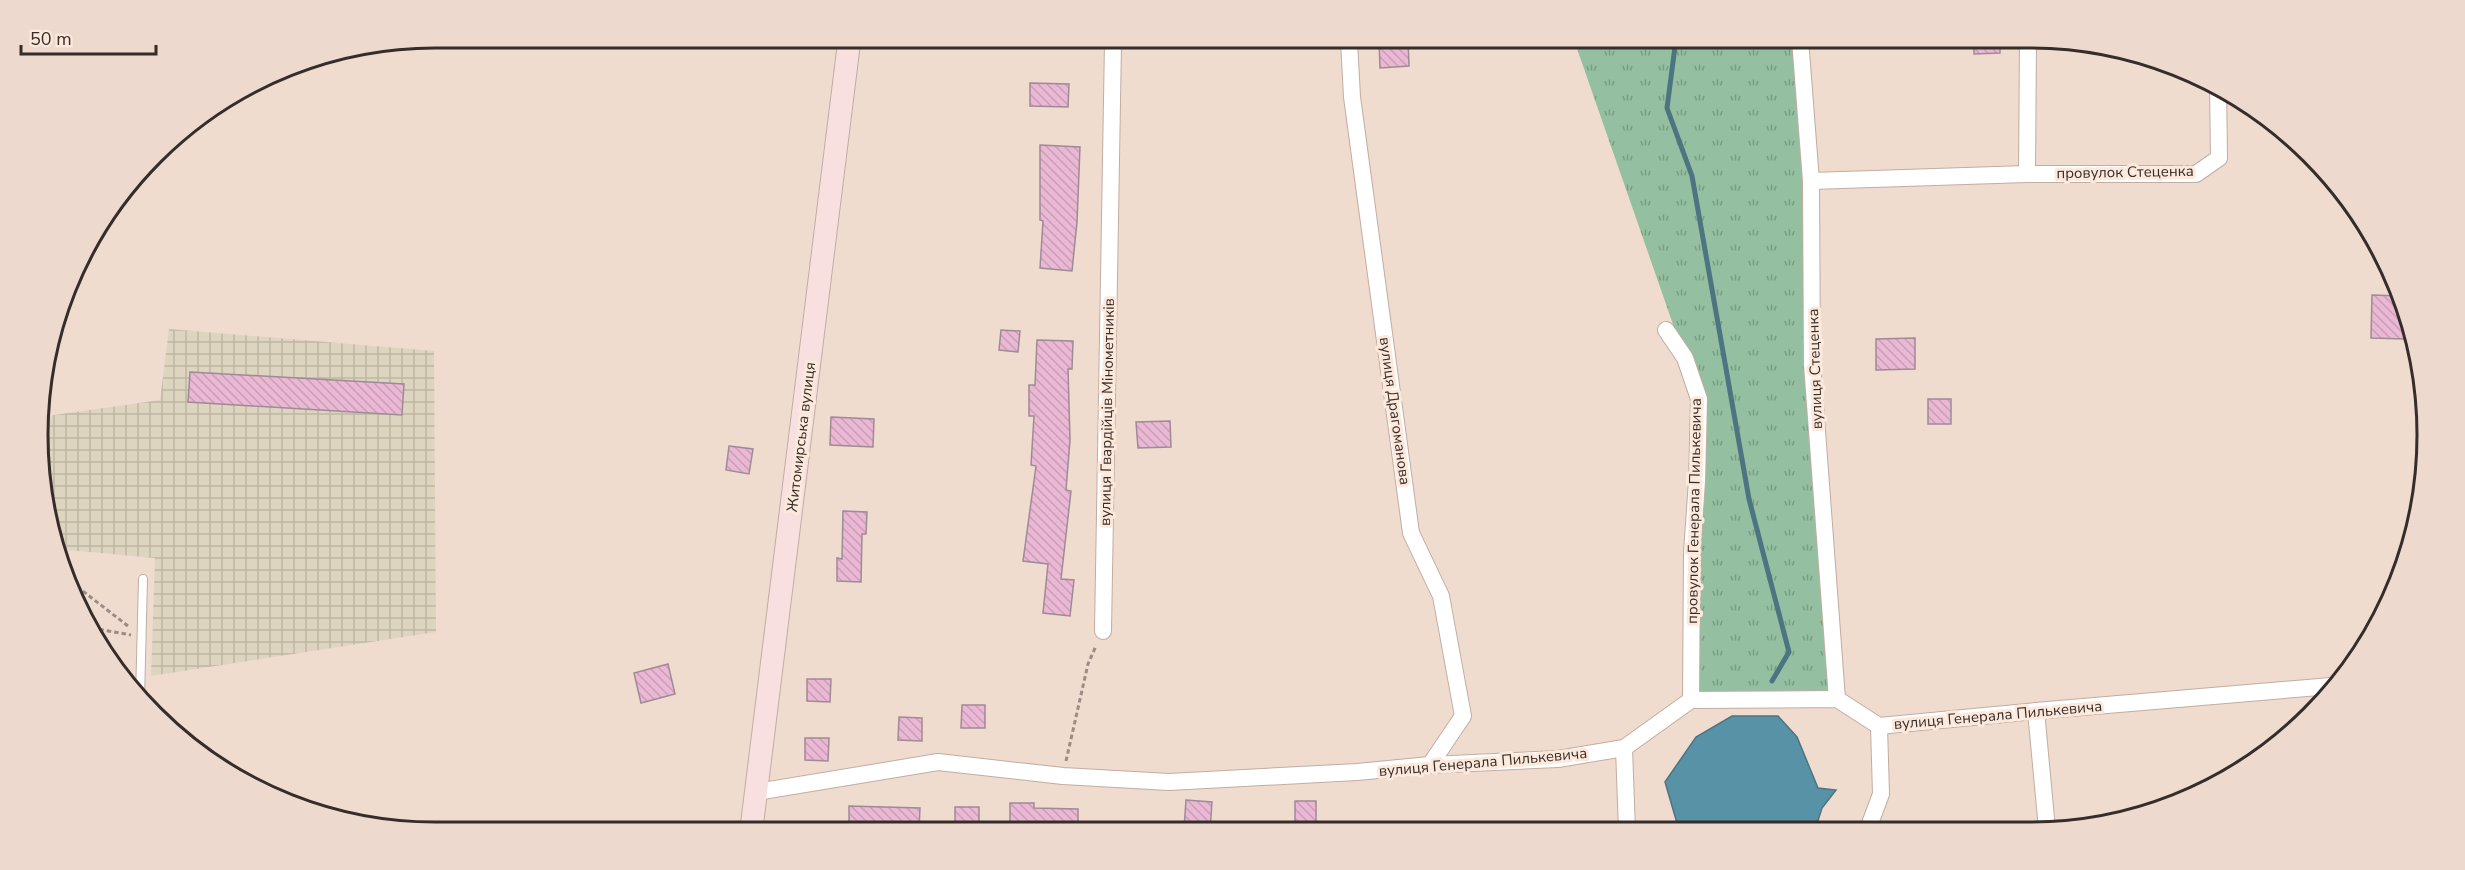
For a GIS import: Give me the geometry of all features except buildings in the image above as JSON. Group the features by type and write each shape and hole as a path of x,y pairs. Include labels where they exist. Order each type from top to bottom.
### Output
{"main road":[{"name":"Житомирська вулиця","path":"753,822 848,48"}],"street":[{"name":"вулиця Гвардійців Мінометників","path":"1103,631 1113,48"},
{"name":"вулиця Драгоманова","path":"1349,48 1353,109 1411,533 1441,596 1463,716 1430,765"},
{"name":"вулиця Стеценка","path":"1801,48 1811,181 1812,364 1837,699"},
{"path":"2027,174 2028,48"},
{"name":"провулок Стеценка","path":"1811,181 2027,174 2196,174 2218,158 2218,97"},
{"name":"провулок Генерала Пилькевича","path":"1666,330 1685,358 1699,399 1692,552 1691,700"},
{"name":"вулиця Генерала Пилькевича","path":"1837,699 1879,726 2324,687"},
{"path":"1691,700 1837,699"},
{"name":"вулиця Генерала Пилькевича","path":"757,792 938,762 1063,776 1169,782 1558,759 1624,748 1691,700"},
{"path":"2036,711 2046,821"},
{"path":"1871,822 1881,794 1879,726"},
{"path":"1624,748 1627,822"}],"lane":[{"path":"140,686 143,579"}],"path":[{"path":"80,589 141,637"},
{"path":"101,630 141,637"},
{"path":"1063,776 1088,664 1103,631"}],"shaded area":[{"path":"169,329 434,351 436,632 151,676 155,558 66,550 51,486 48,435 49,416 160,400"}],"green space":[{"path":"1577,48 1801,48 1837,699 1691,700 1699,399"}],"water":[{"path":"1732,716 1778,716 1797,737 1818,788 1836,790 1822,808 1818,822 1677,822 1665,782 1696,737"}],"waterway":[{"path":"1675,48 1667,108 1692,176 1749,499 1789,652 1772,681"}]}
